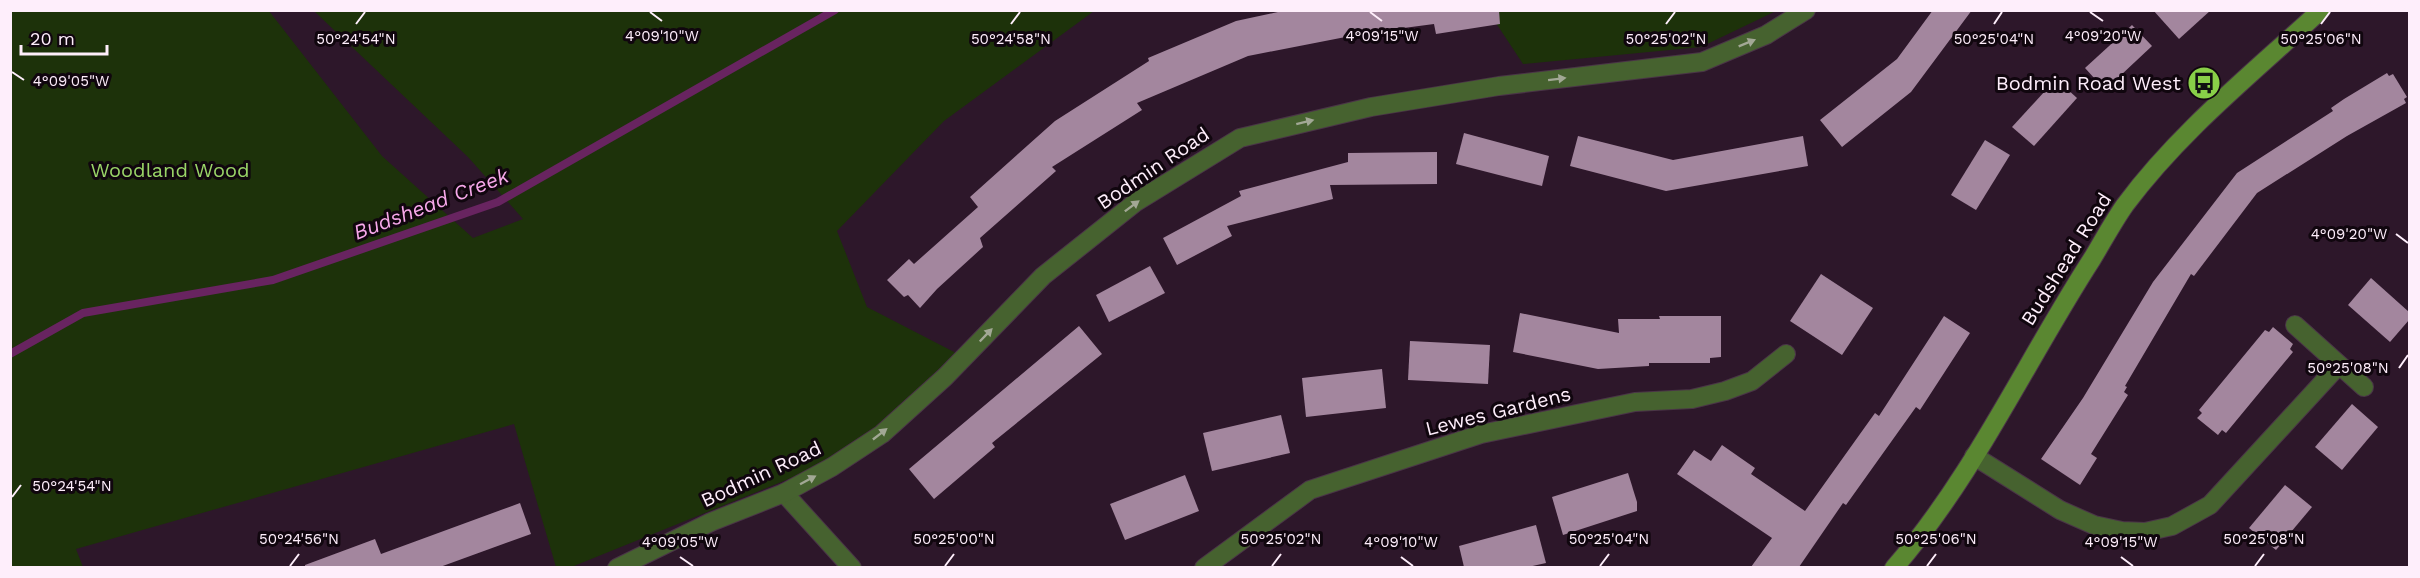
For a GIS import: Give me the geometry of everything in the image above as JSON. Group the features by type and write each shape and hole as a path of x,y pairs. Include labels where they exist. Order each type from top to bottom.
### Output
{"street":[{"name":"Bodmin Road","path":"617,567 711,522 784,493 832,467 882,434 945,377 1043,276 1136,202 1240,138 1371,106 1499,86 1702,62 1766,35 1806,10"},
{"name":"Budshead Road","path":"1894,567 1931,521 1974,456 2068,296 2125,205 2198,122 2321,10"},
{"path":"2295,325 2364,387"},
{"name":"Lewes Gardens","path":"1204,567 1310,490 1481,434 1635,402 1692,399 1725,391 1752,381 1786,354"},
{"path":"1974,456 2060,510 2094,525 2122,531 2145,532 2172,526 2210,505 2338,366"},
{"path":"784,493 852,567"}],"green space":[{"name":"Woodland Wood","path":"10,11 269,11 382,156 473,238 523,219 468,157 314,11 1094,11 944,121 837,231 867,307 956,353 853,453 569,568 556,567 514,424 76,549 83,567 11,567"},
{"path":"1488,11 1776,11 1701,47 1523,64"}],"building":[{"path":"1287,10 1499,10 1500,24 1436,34 1434,24 1366,33 1248,56 1137,103 1142,110 1052,167 1056,171 980,238 983,247 937,289 920,308 908,295 904,297 887,280 909,259 914,264 978,207 970,197 1055,121 1149,61 1148,58 1236,21"},
{"path":"1933,10 1972,10 1911,92 1842,147 1820,120 1897,59"},
{"path":"2153,10 2211,10 2179,39"},
{"path":"2132,25 2152,46 2105,90 2085,68"},
{"path":"2387,73 2389,76 2393,74 2407,97 2404,99 2406,103 2347,136 2257,193 2194,276 2191,274 2125,386 2127,387 2124,392 2128,395 2091,454 2097,458 2080,485 2041,459 2083,398 2153,282 2237,173 2333,111 2331,108 2344,99"},
{"path":"2056,79 2077,98 2034,146 2012,127"},
{"path":"1464,133 1549,156 1542,186 1456,164"},
{"path":"1578,136 1673,160 1803,136 1808,166 1666,191 1570,166"},
{"path":"1985,140 2010,155 1976,210 1951,195"},
{"path":"1437,152 1437,184 1330,185 1333,199 1227,226 1232,236 1177,265 1163,238 1241,196 1239,191 1348,162 1348,153"},
{"path":"1150,266 1165,293 1109,322 1096,295"},
{"path":"1821,274 1873,308 1842,355 1790,321"},
{"path":"2371,278 2409,312 2409,320 2390,342 2348,305"},
{"path":"1520,313 1619,333 1618,319 1660,319 1659,316 1721,316 1721,357 1710,358 1710,363 1649,363 1649,366 1598,369 1513,352"},
{"path":"1944,316 1970,333 1920,410 1916,407 1846,505 1843,503 1799,567 1751,567 1772,538 1677,474 1694,450 1711,461 1722,445 1755,468 1751,474 1805,511 1875,413 1879,416"},
{"path":"1079,326 1102,354 992,443 995,447 934,499 909,469"},
{"path":"2273,327 2293,344 2290,349 2293,352 2226,433 2222,430 2218,435 2197,418 2202,413 2199,410 2265,330 2269,332"},
{"path":"1410,341 1490,345 1488,384 1408,380"},
{"path":"1382,369 1386,408 1306,417 1302,378"},
{"path":"2352,404 2378,427 2342,470 2315,447"},
{"path":"1281,415 1290,453 1212,471 1203,433"},
{"path":"1628,473 1637,502 1637,511 1563,535 1552,497"},
{"path":"1185,475 1199,511 1125,540 1110,504"},
{"path":"2285,485 2312,507 2276,550 2249,528"},
{"path":"520,503 531,534 440,567 305,567 305,565 375,539 381,554"},
{"path":"1536,525 1546,563 1528,567 1464,567 1459,546"}],"waterway":[{"name":"Budshead Creek","path":"10,354 83,313 273,280 498,202 835,10"}],"place":[{"name":"Bodmin Road West","path":"2204,83"}]}
